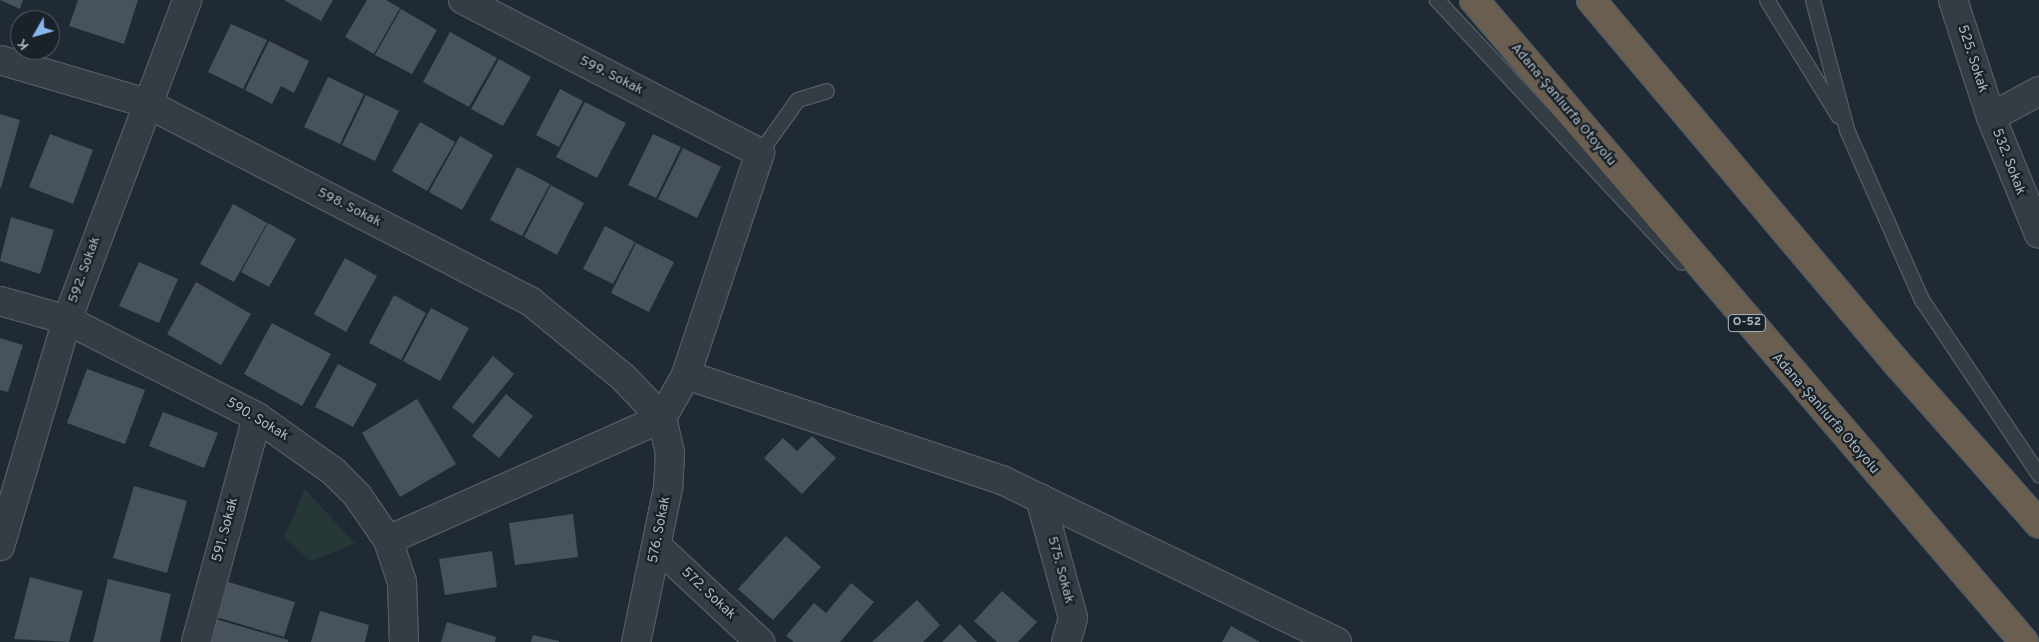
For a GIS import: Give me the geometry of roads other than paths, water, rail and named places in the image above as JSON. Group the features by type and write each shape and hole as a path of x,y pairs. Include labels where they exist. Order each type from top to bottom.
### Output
{"highway":[{"name":"Adana-Şanlıurfa Otoyolu","path":"1474,0 1837,429 2024,642"},
{"path":"1591,0 1895,361 2039,524"}],"street":[{"name":"592. Sokak","path":"0,546 4,510 67,320 146,102 187,0"},
{"name":"599. Sokak","path":"462,0 760,153"},
{"name":"525. Sokak","path":"1953,0 1991,117"},
{"name":"598. Sokak","path":"0,60 146,102 530,302 585,342 662,418"},
{"path":"1991,117 2039,91"},
{"name":"532. Sokak","path":"1991,117 2039,234"},
{"path":"388,540 662,418 686,375 760,153"},
{"name":"590. Sokak","path":"0,301 67,320 257,417 334,472 357,495 388,540 402,582 404,642"},
{"path":"686,375 1002,480 1336,642"},
{"name":"591. Sokak","path":"196,642 257,417"},
{"name":"576. Sokak","path":"636,642 657,546 670,452 662,418"},
{"name":"575. Sokak","path":"1040,498 1072,618 1066,642"},
{"name":"572. Sokak","path":"657,546 760,642"}],"lane":[{"path":"1437,0 1837,429"},
{"path":"1766,0 1847,130 1922,300 2039,475"},
{"path":"1813,0 1847,130"},
{"path":"760,153 798,100 827,91"}]}
